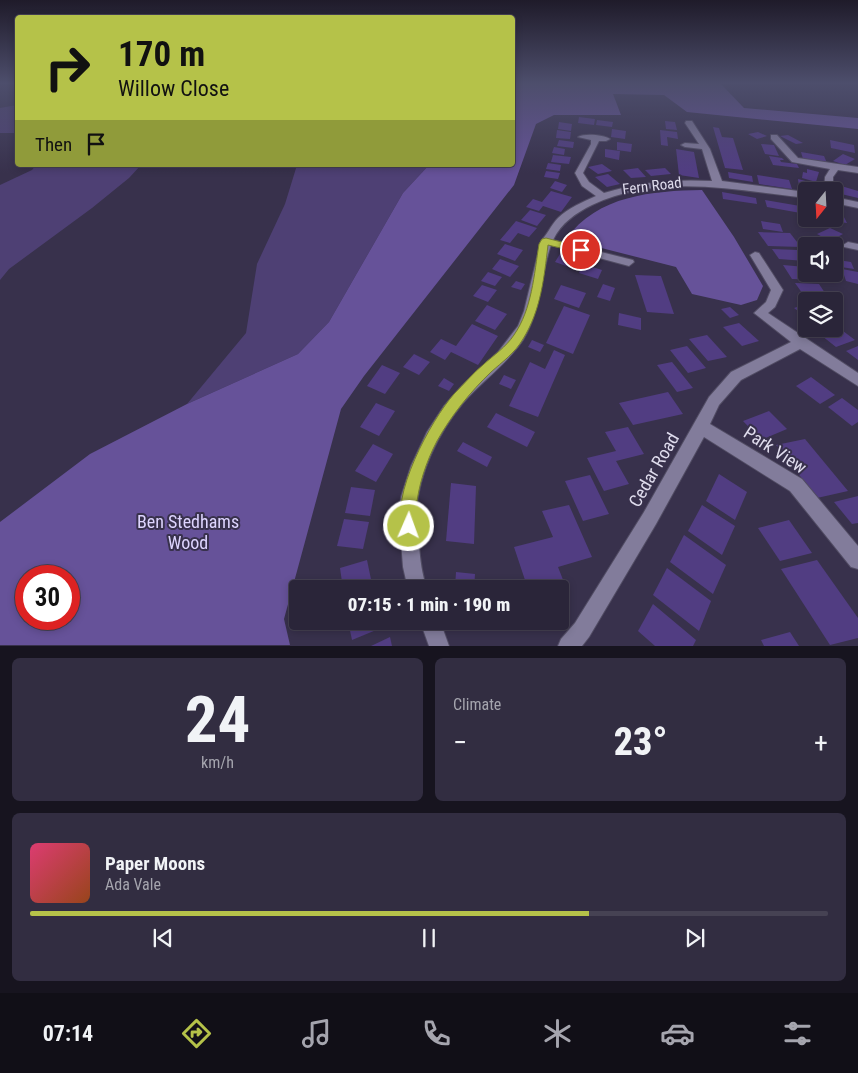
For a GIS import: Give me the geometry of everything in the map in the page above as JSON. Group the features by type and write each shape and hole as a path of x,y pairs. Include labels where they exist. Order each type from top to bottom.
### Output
{"street":[{"path":"690,123 705,147 718,184"},
{"path":"582,136 606,139"},
{"path":"595,138 595,144 579,173 585,184 602,196"},
{"path":"764,141 777,140 795,160 835,168 858,170"},
{"path":"685,145 705,147"},
{"path":"829,182 829,177 835,168"},
{"name":"Fern Road","path":"414,580 412,574 408,511 414,478 432,437 457,400 518,338 530,315 535,298 540,261 546,241 558,224 576,209 602,196 631,187 654,183 718,184 798,194"},
{"path":"843,202 858,205"},
{"path":"546,241 616,265 629,262"},
{"path":"754,255 777,290 771,304 760,313 801,343 858,380"},
{"name":"Cedar Road","path":"568,646 582,630 650,518 701,428 714,400 736,376 801,343"},
{"name":"Park View","path":"701,428 771,468 796,485 858,560"},
{"path":"434,630 440,646"}],"shaded area":[{"path":"0,113 15,113 15,133 0,133"},
{"path":"34,167 139,167 129,178 92,208 9,269 0,280 0,185 32,170"},
{"path":"296,167 427,167 403,193 329,322 298,354 187,404 246,333 257,264 285,204"}],"green space":[{"name":"Ben Stedhams Wood","path":"515,113 620,113 621,115 554,115 536,124 514,185 364,376 341,409 295,580 289,580 289,601 284,619 290,645 0,645 0,522 90,454 187,404 298,354 329,322 403,193 427,167 515,167"},
{"name":"Ben Stedhams Wood","path":"699,113 803,113 858,118 858,129"},
{"path":"702,190 734,237 763,286 757,300 741,305 692,294 676,267 566,239 579,224 610,204 645,194"}],"building":[{"path":"579,117 595,119 594,125 578,123"},
{"path":"597,120 613,122 612,127 596,125"},
{"path":"665,121 675,122 677,130 666,129"},
{"path":"559,122 572,124 571,131 558,129"},
{"path":"713,127 719,128 722,137 733,138 743,170 725,168"},
{"path":"612,129 626,131 625,139 611,137"},
{"path":"557,130 571,132 570,139 556,138"},
{"path":"660,130 677,132 678,139 667,137 668,146 661,145"},
{"path":"758,132 767,136 757,139 748,134"},
{"path":"788,135 803,143 796,144 780,136"},
{"path":"559,140 574,142 573,148 557,146"},
{"path":"830,140 854,145 855,153 831,148"},
{"path":"617,142 632,144 631,152 617,150"},
{"path":"761,144 774,145 779,156 765,154"},
{"path":"554,147 565,149 564,155 552,153"},
{"path":"605,149 620,151 619,160 605,157"},
{"path":"676,149 694,152 699,178 679,175"},
{"path":"801,152 824,156 827,163 803,159"},
{"path":"843,154 855,159 845,165 833,161"},
{"path":"553,155 571,157 569,164 551,162"},
{"path":"769,156 782,158 784,160 780,160 781,162 797,164 799,168 773,165"},
{"path":"548,163 561,165 560,171 546,169"},
{"path":"602,164 612,171 598,174 588,167"},
{"path":"638,168 646,177 631,178 623,170"},
{"path":"665,168 671,174 651,176 645,170"},
{"path":"807,169 819,172 816,182 802,178 803,172 807,173"},
{"path":"546,171 560,173 558,179 544,177"},
{"path":"728,172 752,176 753,182 729,178"},
{"path":"608,174 620,184 607,187 595,177"},
{"path":"757,175 789,180 792,189 759,184"},
{"path":"798,179 809,182 798,182"},
{"path":"555,181 567,185 562,192 550,188"},
{"path":"843,186 858,191 858,198 843,194"},
{"path":"551,191 572,197 561,212 543,206 539,211 526,207 533,199 542,202"},
{"path":"722,192 756,198 757,204 723,199"},
{"path":"765,200 798,206 798,213 767,207"},
{"path":"530,210 546,215 537,226 521,220"},
{"path":"516,221 537,228 529,237 518,233 510,243 500,240"},
{"path":"761,221 780,224 783,232 763,229"},
{"path":"830,228 843,234 837,237 823,237 817,234"},
{"path":"758,232 790,233 798,243 798,247 768,246"},
{"path":"505,244 523,250 515,261 497,254"},
{"path":"772,249 798,250 798,260 779,259"},
{"path":"560,254 576,260 572,268 555,262"},
{"path":"500,259 519,266 510,277 492,269"},
{"path":"843,261 851,262 854,269 843,267"},
{"path":"583,264 602,270 598,279 579,273"},
{"path":"783,265 798,266 798,279 792,279"},
{"path":"843,269 858,272 858,284 846,281"},
{"path":"488,272 502,277 495,286 481,281"},
{"path":"635,275 661,276 674,314 647,312"},
{"path":"516,281 525,284 521,290 511,287"},
{"path":"795,283 819,284 824,292 801,292"},
{"path":"603,284 615,288 610,301 597,297"},
{"path":"482,285 497,290 488,302 473,296"},
{"path":"561,285 586,293 579,308 554,299"},
{"path":"487,305 507,314 495,330 475,321"},
{"path":"564,306 590,315 573,354 546,343"},
{"path":"730,307 739,315 730,318 721,309"},
{"path":"619,313 641,318 641,330 618,325"},
{"path":"739,323 759,341 742,346 723,327"},
{"path":"472,324 498,336 478,365 451,352 445,360 430,352 441,339 456,346"},
{"path":"843,331 855,340 836,347 823,337 843,337"},
{"path":"707,335 727,357 708,361 689,339"},
{"path":"532,340 544,345 540,352 528,347"},
{"path":"687,346 706,368 688,373 670,350"},
{"path":"858,346 858,360 846,351"},
{"path":"554,350 565,355 538,417 509,406 530,362 545,369"},
{"path":"414,354 430,362 419,375 403,367"},
{"path":"672,362 693,388 677,392 657,365"},
{"path":"382,365 400,373 385,394 367,386"},
{"path":"504,375 516,380 511,389 499,384"},
{"path":"811,377 835,395 820,404 796,386"},
{"path":"444,378 454,384 449,391 438,386"},
{"path":"668,392 683,414 633,425 619,403"},
{"path":"842,398 858,410 858,422 852,426 828,407"},
{"path":"376,403 395,411 379,436 360,427"},
{"path":"769,411 787,429 761,440 743,421"},
{"path":"496,413 535,432 527,447 487,427"},
{"path":"628,427 644,454 616,461 629,484 604,491 587,458 616,451 605,432"},
{"path":"805,439 848,491 817,498 776,445"},
{"path":"463,442 492,457 487,467 457,451"},
{"path":"373,444 393,454 376,482 355,471"},
{"path":"719,474 747,492 735,520 706,501"},
{"path":"590,475 609,514 583,521 565,481"},
{"path":"451,483 476,486 474,544 446,541"},
{"path":"351,487 375,490 370,516 345,513"},
{"path":"858,496 858,523 852,524 834,502"},
{"path":"569,505 592,557 558,567 563,580 525,580 514,547 553,537 542,511"},
{"path":"702,505 735,526 722,555 688,531"},
{"path":"344,519 369,522 363,549 337,546"},
{"path":"789,520 812,553 780,561 758,528"},
{"path":"684,535 726,565 713,594 670,562"},
{"path":"367,560 371,580 342,580 340,568"},
{"path":"817,560 858,618 858,638 830,645 781,569"},
{"path":"667,568 711,601 699,631 653,595"},
{"path":"456,572 475,574 475,580 456,580"},
{"path":"653,604 696,640 693,646 655,646 638,631"},
{"path":"350,630 376,630 352,640"},
{"path":"790,632 799,646 764,646 761,640"},
{"path":"390,637 392,646 371,646"}],"route":[{"path":"409,526 408,511 414,478 432,437 457,400 518,338 530,315 535,298 544,244 546,241 581,250"}]}
